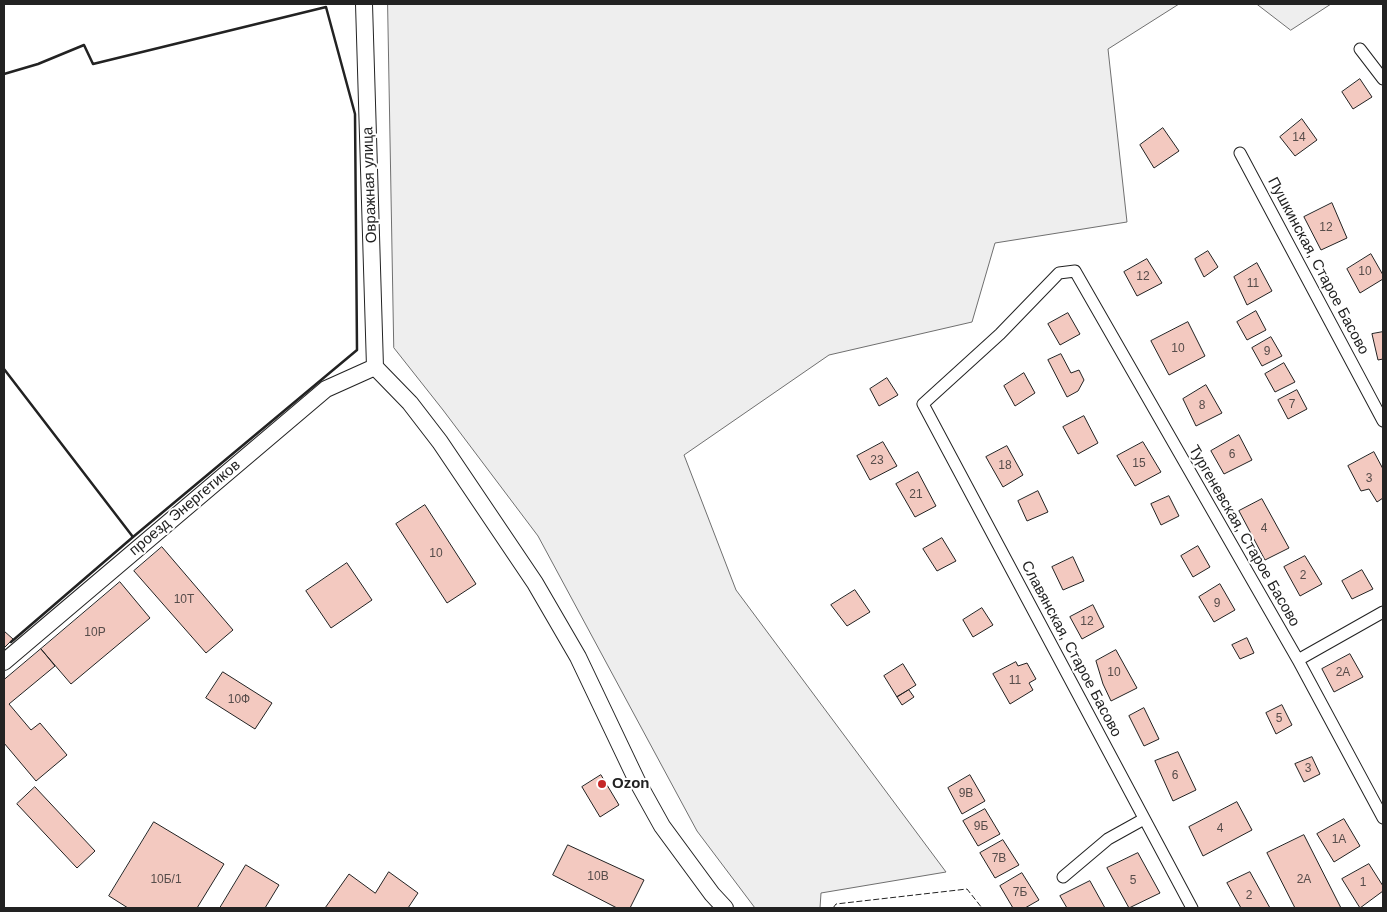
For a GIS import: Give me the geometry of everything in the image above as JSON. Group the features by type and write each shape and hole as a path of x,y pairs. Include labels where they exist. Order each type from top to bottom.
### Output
{"street":[{"name":"Овражная улица","path":"364,4 375,366"},
{"path":"1360,49 1383,79"},
{"name":"Пушкинская, Старое Басово","path":"1240,153 1383,420"},
{"name":"Тургеневская, Старое Басово","path":"923,404 1000,334 1059,273 1075,271 1298,660 1383,818"},
{"name":"проезд Энергетиков","path":"4,662 326,389 375,366"},
{"path":"375,366 410,403 440,442 536,583 578,657 637,781 662,826 712,894 725,908"},
{"name":"Славянская, Старое Басово","path":"923,404 1192,908"},
{"path":"1298,660 1383,612"},
{"path":"1063,877 1108,839 1144,818"}],"shaded area":[{"path":"388,4 1179,4 1108,49 1127,222 995,243 972,322 829,355 684,455 736,590 946,872 821,893 820,908 755,908 697,831 538,536 394,348"},
{"path":"1257,4 1331,4 1291,30"}],"building":[{"path":"1360,79 1372,97 1353,109 1342,92"},
{"path":"1302,119 1317,140 1295,156 1280,137"},
{"path":"1163,128 1179,151 1154,168 1140,145"},
{"path":"1332,203 1347,238 1321,250 1304,217"},
{"path":"1208,251 1218,267 1204,277 1195,259"},
{"path":"1371,254 1383,275 1383,279 1360,293 1347,269"},
{"path":"1147,259 1162,283 1137,296 1124,272"},
{"path":"1257,263 1272,291 1247,305 1234,277"},
{"path":"1256,311 1266,330 1247,340 1237,322"},
{"path":"1068,313 1080,334 1060,345 1048,324"},
{"path":"1188,322 1205,356 1169,375 1151,341"},
{"path":"1383,332 1383,359 1378,360 1372,334"},
{"path":"1271,337 1282,356 1262,366 1252,348"},
{"path":"1061,354 1071,373 1079,370 1084,380 1078,391 1067,397 1048,360"},
{"path":"1284,363 1295,382 1275,392 1265,374"},
{"path":"1024,373 1035,393 1015,406 1004,386"},
{"path":"887,378 898,395 879,406 870,389"},
{"path":"1206,385 1222,413 1196,426 1183,399"},
{"path":"1297,390 1307,409 1288,419 1278,400"},
{"path":"1084,416 1098,443 1078,454 1063,427"},
{"path":"1239,435 1252,460 1224,474 1211,451"},
{"path":"883,442 897,466 870,480 857,456"},
{"path":"1143,442 1161,472 1135,486 1117,456"},
{"path":"1007,446 1023,475 1003,487 986,457"},
{"path":"1374,452 1383,469 1383,498 1377,502 1369,489 1361,491 1348,466"},
{"path":"918,472 936,506 915,517 896,484"},
{"path":"1038,491 1048,512 1027,521 1018,501"},
{"path":"1169,496 1179,516 1161,525 1151,504"},
{"path":"1262,499 1289,548 1265,560 1239,511"},
{"path":"425,505 476,584 447,603 396,524"},
{"path":"942,538 956,561 937,571 923,549"},
{"path":"1198,546 1210,567 1193,577 1181,556"},
{"path":"162,547 233,630 206,653 134,571"},
{"path":"1305,556 1322,584 1300,596 1284,567"},
{"path":"1073,557 1084,581 1063,590 1052,567"},
{"path":"347,563 372,600 331,628 306,591"},
{"path":"1362,570 1373,589 1352,599 1342,581"},
{"path":"120,582 150,618 71,684 41,649"},
{"path":"1220,584 1235,610 1214,622 1199,597"},
{"path":"855,590 870,612 847,626 831,605"},
{"path":"1093,605 1104,627 1082,639 1070,617"},
{"path":"982,608 993,625 973,637 963,620"},
{"path":"4,631 13,639 4,648"},
{"path":"1247,638 1254,653 1240,659 1232,645"},
{"path":"41,649 55,666 9,704 31,730 40,723 67,755 36,781 4,743 4,680"},
{"path":"1116,650 1137,688 1111,701 1103,684 1096,661"},
{"path":"1350,654 1363,677 1334,692 1322,669"},
{"path":"1016,662 1018,666 1027,663 1036,679 1029,683 1033,690 1010,704 993,674"},
{"path":"903,664 916,685 897,697 884,676"},
{"path":"223,672 272,703 255,729 206,698"},
{"path":"909,690 914,697 902,705 897,697"},
{"path":"1282,705 1292,725 1276,734 1266,713"},
{"path":"1144,708 1159,739 1144,746 1129,716"},
{"path":"1178,752 1196,790 1173,801 1155,761"},
{"path":"1312,757 1320,774 1304,782 1295,764"},
{"path":"601,775 619,805 600,817 582,787"},
{"path":"970,775 985,801 962,814 948,788"},
{"path":"35,787 95,851 77,868 17,804"},
{"path":"1237,802 1252,830 1203,856 1189,827"},
{"path":"985,809 1000,834 978,846 963,821"},
{"path":"1344,819 1360,846 1334,862 1317,834"},
{"path":"154,822 224,864 197,908 128,908 109,896"},
{"path":"1304,835 1341,908 1295,908 1267,853"},
{"path":"1003,840 1019,865 995,878 980,853"},
{"path":"568,845 644,880 630,908 617,908 553,875"},
{"path":"1138,853 1160,893 1129,908 1107,868"},
{"path":"1369,864 1383,886 1383,891 1360,908 1342,879"},
{"path":"246,865 279,885 265,908 220,908"},
{"path":"389,872 418,893 408,908 325,908 349,874 375,893"},
{"path":"1250,872 1270,908 1241,908 1227,883"},
{"path":"1022,873 1039,900 1025,908 1013,908 1000,886"},
{"path":"1090,881 1105,908 1067,908 1060,896"}],"fence":[{"path":"833,908 836,904 967,889 982,908"}],"wall":[{"path":"4,74 38,64 84,45 93,64 326,7 355,114 357,350 133,537 4,369"},
{"path":"11,642 132,536"}],"place":[{"name":"Ozon","path":"602,784"}]}
